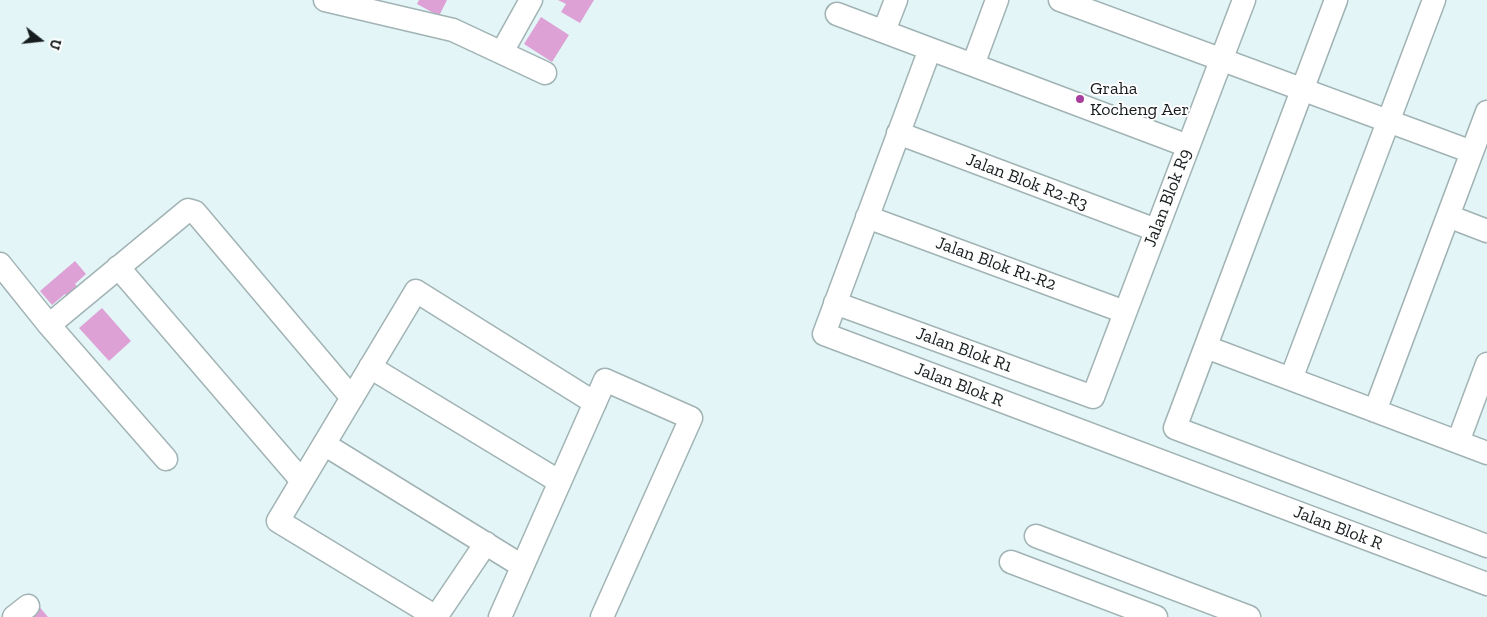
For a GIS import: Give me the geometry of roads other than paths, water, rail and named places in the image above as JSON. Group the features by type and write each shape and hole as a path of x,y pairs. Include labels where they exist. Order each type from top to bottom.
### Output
{"street":[{"path":"325,0 386,7 453,30 545,73"},
{"path":"502,52 531,0"},
{"path":"884,32 896,0"},
{"path":"973,65 997,0"},
{"path":"1060,0 1472,152"},
{"name":"Jalan Blok R9","path":"1093,397 1244,0"},
{"path":"1336,0 1175,428 1487,546"},
{"path":"1291,379 1434,0"},
{"path":"837,14 1188,146"},
{"name":"Jalan Blok R","path":"930,49 824,334 1487,584"},
{"path":"1375,411 1487,112"},
{"name":"Jalan Blok R2-R3","path":"898,134 1156,230"},
{"path":"49,325 188,210 194,212 352,398"},
{"path":"1448,216 1487,231"},
{"name":"Jalan Blok R1-R2","path":"867,217 1125,312"},
{"path":"118,267 302,481"},
{"path":"2,272 166,459"},
{"path":"486,543 436,617 278,521 416,292 595,402"},
{"name":"Jalan Blok R1","path":"835,303 1093,397"},
{"path":"1206,347 1487,453"},
{"path":"1458,442 1487,364"},
{"path":"370,368 560,482"},
{"path":"500,617 605,380 690,418 602,617"},
{"path":"324,444 522,566"},
{"path":"1036,536 1249,617"},
{"path":"1011,562 1110,609 1156,617"},
{"path":"1110,609 1125,570"}],"place":[{"name":"Graha Kocheng Aer","path":"1080,99"}]}
